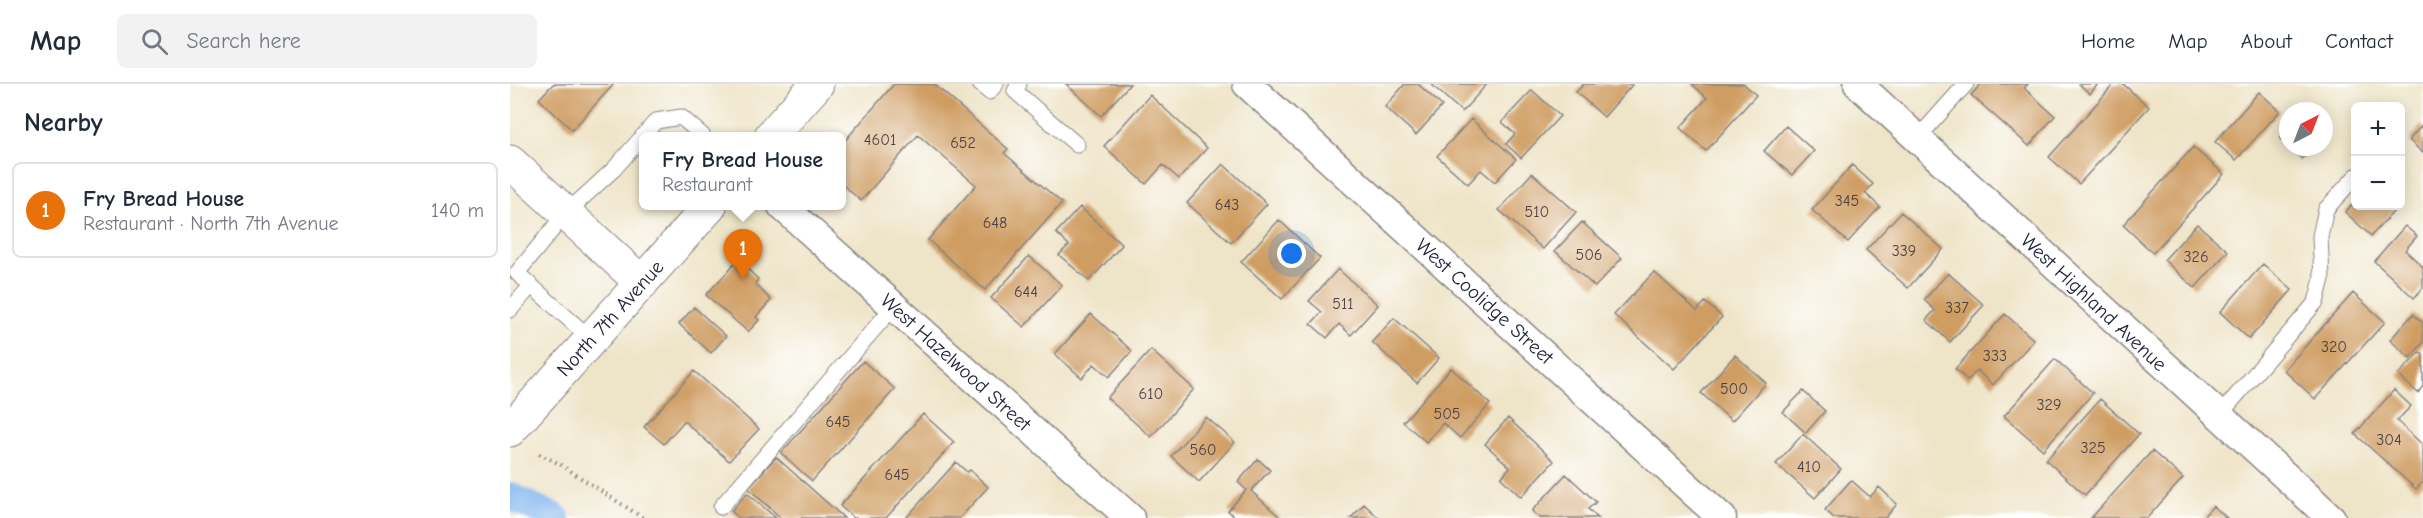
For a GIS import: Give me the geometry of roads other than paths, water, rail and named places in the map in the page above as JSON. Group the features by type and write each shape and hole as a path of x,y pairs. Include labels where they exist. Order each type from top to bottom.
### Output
{"main road":[{"path":"775,132 817,84"},
{"path":"510,162 642,283"},
{"name":"North 7th Avenue","path":"515,415 591,339 706,210"}],"street":[{"name":"West Coolidge Street","path":"1248,84 1722,518"},
{"name":"West Highland Avenue","path":"1858,84 2331,518"},
{"name":"West Hazelwood Street","path":"786,210 1130,518"}],"lane":[{"path":"980,84 989,92 996,84"},
{"path":"1019,84 1015,91 1077,145"},
{"path":"1917,139 1966,84"},
{"path":"646,132 656,121 681,117 698,132"},
{"path":"591,339 531,286 512,274 566,213 614,169 639,140"},
{"path":"2219,416 2316,302 2322,279 2320,236 2326,209 2351,181"},
{"path":"510,310 531,286"},
{"path":"722,507 894,306"}],"waterway":[{"path":"510,496 556,518"}],"place":[{"name":"Fry Bread House","path":"743,279"}]}
